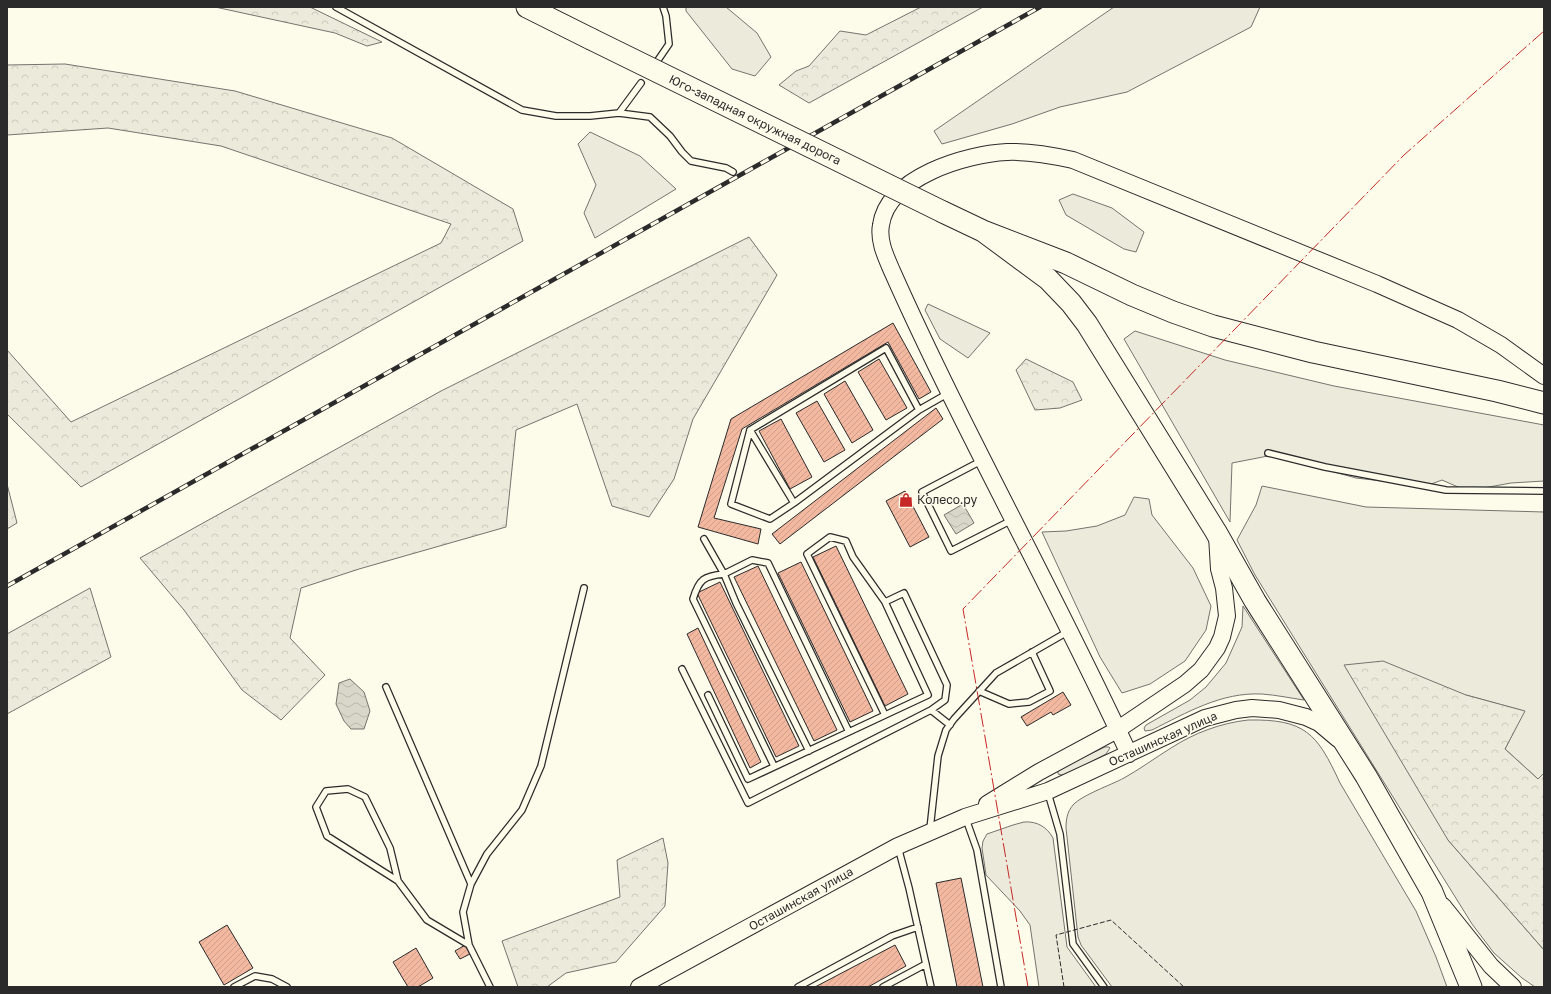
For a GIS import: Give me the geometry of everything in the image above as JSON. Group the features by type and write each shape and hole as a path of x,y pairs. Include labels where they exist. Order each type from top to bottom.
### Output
{"highway":[{"name":"Юго-западная окружная дорога","path":"528,7 591,40 983,231"},
{"path":"983,231 1066,263 1132,295 1173,312 1213,326 1313,352 1497,391 1544,403"},
{"path":"983,231 1048,279 1071,303 1087,324 1216,532 1255,601 1353,756 1432,892 1471,987"}],"street":[{"path":"1128,754 1070,631 905,301 885,254 881,240 880,226 884,214 895,196 926,174 946,165 966,159 1006,152 1026,152 1050,154 1073,160 1377,284 1445,314 1500,345 1544,376"},
{"name":"Осташинская улица","path":"965,817 1039,772 1117,730 1185,684 1201,670 1217,648 1222,636 1226,616 1224,588 1219,569 1216,532"},
{"name":"Осташинская улица","path":"644,986 898,846 965,817 1048,791 1205,718 1236,710 1258,708 1292,712 1313,720 1336,736 1353,756"},
{"path":"1039,772 1048,791"},
{"path":"1432,892 1473,945 1491,966 1513,987"}],"lane":[{"path":"336,7 522,110 556,116 590,116 619,113 650,117 670,136 682,152 692,161 726,168 733,172"},
{"path":"649,73 669,44 666,16 663,7"},
{"path":"619,113 641,84"},
{"path":"919,410 886,348 750,430 731,504 770,519 794,503 919,410 950,392"},
{"path":"750,430 794,503"},
{"path":"1268,453 1325,467 1446,490 1544,491"},
{"path":"984,460 922,492 951,551 1013,519"},
{"path":"708,695 748,779 928,695 885,602 853,557 846,541 830,537 807,554 885,715"},
{"path":"704,539 724,574 736,603 808,750"},
{"path":"774,766 693,599 697,586 708,576 724,574 752,560 768,563 849,732"},
{"path":"490,987 469,945 463,912 470,884 487,854 522,810 541,766 584,588"},
{"path":"682,669 748,803 931,710 945,700 947,685 904,593 885,602"},
{"path":"930,831 938,756 942,741 950,725 996,673 1070,631"},
{"path":"979,691 1009,704 1029,702 1050,691 1032,652"},
{"path":"386,687 470,884"},
{"path":"931,710 950,725"},
{"path":"398,881 390,848 365,797 348,789 326,791 316,807 327,836 398,881 427,920 469,945"},
{"path":"1048,791 1060,834 1073,944 1104,987"},
{"path":"965,817 977,850 1001,987"},
{"path":"898,846 931,987"},
{"path":"798,987 892,936 918,927"},
{"path":"883,987 926,964"},
{"path":"234,987 255,976 272,979 287,987"}],"green space":[{"path":"215,7 310,7 382,42 367,46 335,33"},
{"path":"686,7 726,7 757,33 771,57 755,76 732,69 686,11"},
{"path":"921,7 983,7 809,103 779,85 796,71 809,66 840,31 866,35"},
{"path":"1114,7 1260,7 1251,27 1127,92 1060,107 1012,124 942,144 934,131"},
{"path":"65,64 235,91 392,138 513,209 523,241 81,487 7,414 7,350 71,422 441,243 451,224 221,146 108,128 7,135 7,65"},
{"path":"590,132 640,156 676,189 595,238 584,213 596,185 578,144"},
{"path":"1073,194 1112,208 1144,232 1136,252 1124,249 1066,215 1059,200"},
{"path":"749,237 777,275 693,419 674,479 649,517 612,506 577,404 516,430 506,527 359,569 301,588 290,638 325,675 281,720 242,690 184,610 140,558 441,391"},
{"path":"928,304 990,333 968,358 940,339 925,310"},
{"path":"1135,331 1225,360 1334,386 1544,425 1544,481 1511,483 1467,491 1442,480 1426,486 1356,478 1273,455 1232,463 1230,522 1124,339"},
{"path":"1026,359 1073,382 1082,400 1060,408 1035,410 1016,370"},
{"path":"7,484 17,523 7,529"},
{"path":"1262,486 1366,507 1544,512 1544,773 1538,779 1505,749 1524,711 1466,695 1448,840 1544,950 1544,987 1535,987 1522,978 1494,953 1472,924 1255,575 1237,540 1256,505"},
{"path":"1134,497 1149,499 1152,515 1193,568 1211,606 1206,630 1185,661 1150,684 1122,693 1100,657 1042,532 1066,531 1097,526 1125,515"},
{"path":"90,588 111,657 7,714 7,634"},
{"path":"1243,606 1304,700 1262,694 1232,696 1204,705 1152,730 1145,731 1144,728 1146,725 1190,700 1206,687 1226,663 1242,627"},
{"path":"1383,661 1466,695 1525,711 1505,749 1538,779 1544,773 1544,950 1448,840 1344,665"},
{"path":"1248,720 1283,722 1296,726 1307,732 1316,741 1324,752 1340,783 1416,911 1447,987 1112,987 1081,945 1078,937 1066,828 1069,810 1077,801 1124,778 1189,738 1218,726"},
{"path":"1105,747 1110,748 1106,754 1067,774 1058,774 1058,771 1061,768"},
{"path":"1024,822 1037,824 1045,828 1053,838 1067,947 1096,987 1039,987 1030,925 1020,911 986,875 982,848 983,841 987,834"},
{"path":"663,838 668,863 665,906 616,962 566,973 547,987 518,987 502,941 620,897 617,860"}],"water":[{"path":"963,504 974,523 956,534 944,515"},
{"path":"350,679 364,692 370,711 364,729 351,729 344,721 336,704 339,683"}],"building":[{"path":"893,323 931,392 919,399 888,342 742,429 714,518 761,529 758,544 698,527 731,419"},
{"path":"879,359 907,408 886,420 858,372"},
{"path":"845,381 873,430 852,443 824,394"},
{"path":"817,401 845,450 824,462 796,413"},
{"path":"936,408 943,419 780,544 772,534"},
{"path":"781,419 812,477 790,489 759,431"},
{"path":"905,491 929,537 910,547 886,501"},
{"path":"836,546 908,694 885,706 813,557"},
{"path":"801,562 873,711 850,722 778,573"},
{"path":"758,566 837,730 814,741 734,577"},
{"path":"720,582 799,746 776,757 697,593"},
{"path":"698,628 761,762 750,768 687,634"},
{"path":"1063,692 1071,705 1053,715 1051,712 1027,726 1021,717"},
{"path":"961,878 983,987 957,987 936,883"},
{"path":"227,925 253,968 224,985 199,942"},
{"path":"465,945 470,954 460,959 455,951"},
{"path":"895,945 906,966 868,987 815,987"},
{"path":"416,948 433,978 418,987 408,987 393,962"}],"railway":[{"path":"7,586 1040,7"}],"fence":[{"path":"1064,987 1056,935 1111,920 1184,987"}],"power":[{"path":"1028,987 963,609 1404,155 1544,31"}],"place":[{"name":"Колесо.ру","path":"906,500"}]}
